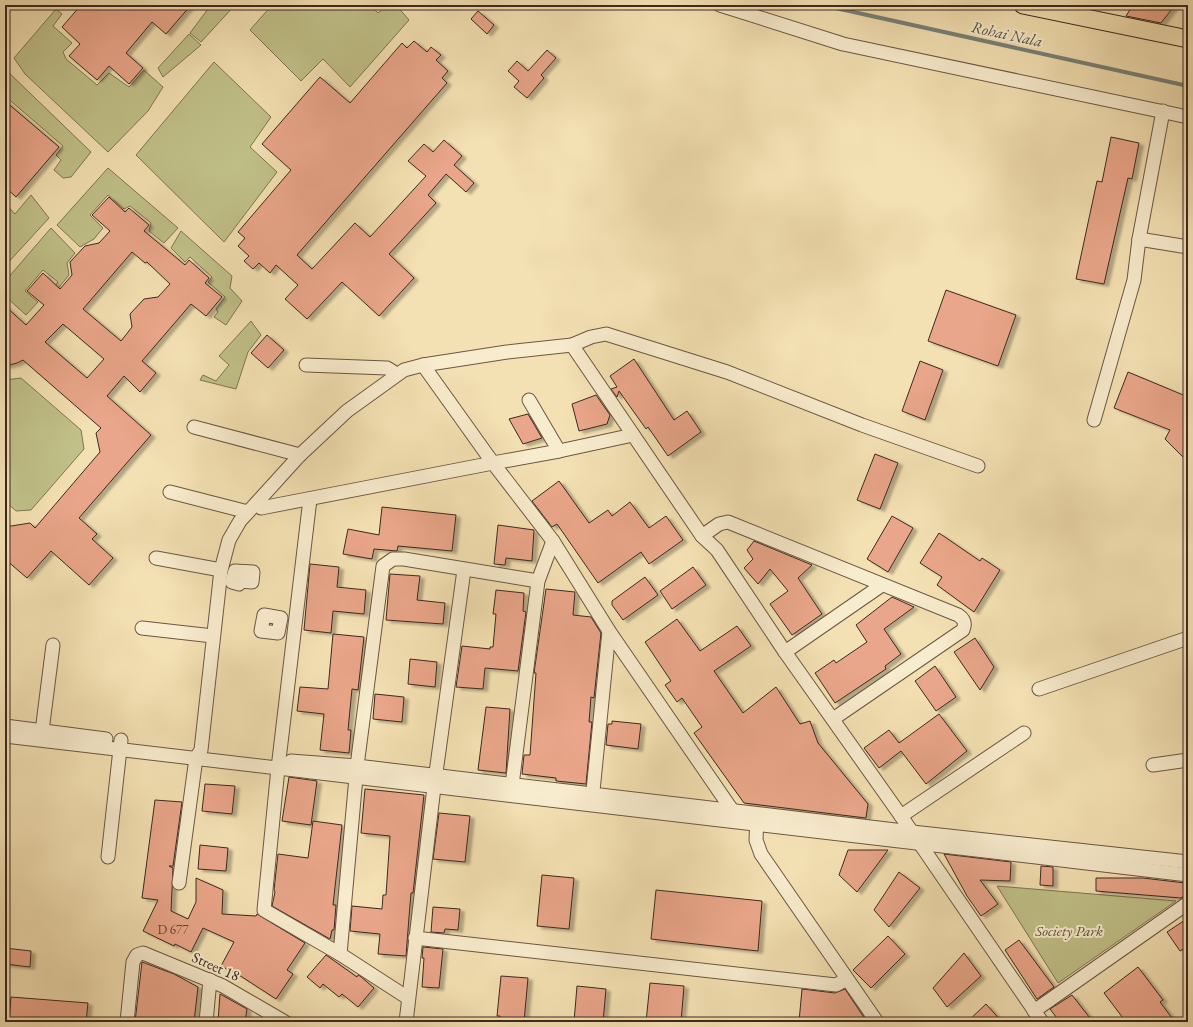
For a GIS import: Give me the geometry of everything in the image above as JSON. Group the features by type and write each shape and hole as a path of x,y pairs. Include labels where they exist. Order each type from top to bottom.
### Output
{"main road":[{"path":"1023,5 1188,39"}],"street":[{"path":"720,5 843,44 1188,117"},
{"path":"1094,420 1134,280 1139,239 1163,111"},
{"path":"1139,239 1188,247"},
{"path":"180,883 221,570 234,531 252,507 300,455 347,411 395,376 408,369 423,365 507,352 572,345 592,336 606,334 627,341 650,346 727,372 862,425 978,466"},
{"path":"572,345 702,536 717,550 785,652 901,816 1038,1017 1188,903"},
{"path":"306,365 387,368 392,371 395,376"},
{"path":"423,365 493,463 553,541 609,632 731,816"},
{"path":"529,400 559,451"},
{"path":"194,427 300,455"},
{"path":"170,492 261,508 559,451 633,435"},
{"path":"310,499 278,764 264,910 340,954 408,998"},
{"path":"702,536 719,524 728,522 963,618 963,630 833,719"},
{"path":"511,790 538,581 553,541"},
{"path":"156,558 221,570"},
{"path":"340,954 357,772 383,566 393,558 538,581"},
{"path":"406,1022 435,781 464,570"},
{"path":"785,652 882,586"},
{"path":"142,628 213,636"},
{"path":"592,799 609,632"},
{"path":"1039,689 1188,638"},
{"path":"41,736 53,645"},
{"path":"5,726 41,736"},
{"path":"901,816 1024,733"},
{"path":"5,736 41,736 120,744 278,764 757,819 912,832 1188,862"},
{"path":"108,856 120,744"},
{"path":"1153,765 1188,760"},
{"path":"757,819 919,843 1188,875"},
{"path":"757,819 756,840 761,854 876,1022"},
{"path":"415,938 836,985 847,979"},
{"name":"Street 18","path":"126,1022 133,962 139,954 146,954 210,980 241,995 285,1022"},
{"path":"206,1022 210,980"}],"green space":[{"path":"211,5 235,5 201,42 190,33"},
{"path":"272,5 370,5 378,13 388,5 396,5 409,20 350,87 323,59 301,81 250,30"},
{"path":"56,9 62,14 53,26 72,43 63,52 66,59 97,85 109,73 129,87 144,70 163,87 148,111 108,152 25,74 14,58"},
{"path":"189,34 201,45 163,77 158,68"},
{"path":"214,62 271,117 250,147 277,172 224,242 136,155"},
{"path":"5,69 91,152 71,177 63,178 54,170 61,160 56,155 63,146 5,96"},
{"path":"108,168 178,228 164,243 149,231 151,223 130,206 124,209 108,195 90,215 103,228 94,239 80,247 57,225"},
{"path":"31,195 49,218 5,266 5,203 15,214"},
{"path":"51,228 75,253 67,263 69,275 56,291 53,288 58,282 43,270 25,291 38,302 26,315 5,296 7,279"},
{"path":"181,231 232,276 230,288 242,301 226,325 214,317 218,312 216,309 225,297 208,282 212,277 190,257 185,262 171,248"},
{"path":"251,321 261,335 248,352 236,389 200,380 203,375 216,381 229,365 219,356"},
{"path":"21,378 81,430 84,449 31,510 16,511 5,501 5,380"},
{"name":"Society Park","path":"997,886 1176,901 1058,983"}],"building":[{"path":"81,5 191,5 166,34 152,22 126,53 143,68 129,84 109,66 97,80 69,56 80,44 62,27"},
{"path":"1133,5 1175,5 1161,23 1126,16"},
{"path":"478,11 494,25 487,34 471,19"},
{"path":"414,41 427,52 431,47 441,55 436,60 448,71 442,78 447,83 297,255 312,269 355,223 370,237 426,176 408,161 424,144 433,152 444,140 462,156 454,165 474,183 466,192 446,174 428,195 436,203 389,254 414,278 379,316 342,282 307,319 285,299 298,285 276,265 270,273 259,263 253,269 244,261 249,256 238,246 245,238 238,232 291,170 262,144 320,77 350,103 402,43 407,48"},
{"path":"547,50 556,58 541,75 544,78 527,98 514,87 519,81 508,71 517,61 528,71"},
{"path":"5,101 59,147 16,197 5,187"},
{"path":"1111,137 1139,143 1132,179 1128,178 1104,284 1076,279 1097,181 1102,182"},
{"path":"109,197 125,212 129,208 149,225 144,231 185,265 189,260 209,278 205,283 222,297 206,316 191,304 142,361 156,373 140,392 124,376 107,396 151,435 79,518 97,534 92,539 113,558 89,585 51,551 27,578 5,559 5,527 30,523 35,528 100,452 96,433 101,428 23,360 5,366 5,306 26,325 44,305 27,291 43,273 60,289 72,275 70,262 85,246 99,243 110,231 92,215","holes":["132,252 145,263 147,262 170,284 158,297 144,299 130,314 132,327 121,341 83,309","63,324 104,359 87,378 45,342"]},
{"path":"946,290 1016,315 998,366 928,341"},
{"path":"267,335 284,350 268,368 251,353"},
{"path":"634,359 674,420 687,411 701,432 668,456 648,427 646,429 619,391 617,397 611,389 617,387 610,376"},
{"path":"920,361 943,370 925,420 902,411"},
{"path":"1128,372 1188,397 1188,462 1165,439 1170,430 1114,408"},
{"path":"596,395 610,415 607,424 579,431 572,404"},
{"path":"528,414 542,438 523,444 509,419"},
{"path":"875,454 898,463 880,509 857,500"},
{"path":"559,481 589,523 608,510 612,516 630,502 649,528 666,516 683,540 649,564 641,552 598,583 557,524 552,527 532,501"},
{"path":"382,507 456,515 452,551 398,546 397,551 374,549 372,559 343,554 348,529 379,535"},
{"path":"892,516 913,528 888,572 867,559"},
{"path":"498,525 534,530 532,561 506,558 505,565 494,564"},
{"path":"939,533 980,561 982,558 1000,570 974,612 937,585 942,577 920,563"},
{"path":"754,541 812,565 798,578 822,614 792,635 770,604 788,591 770,569 758,584 744,568 753,559 747,550"},
{"path":"310,564 339,567 337,587 366,590 364,614 333,611 331,633 304,630"},
{"path":"693,567 706,585 672,609 660,591"},
{"path":"390,574 420,576 417,600 445,603 443,624 386,620"},
{"path":"645,577 658,595 623,620 612,605 612,601"},
{"path":"546,589 575,592 573,615 591,617 601,633 594,698 591,697 589,722 592,722 586,784 556,781 556,778 522,774 524,755 530,755 536,673 534,673"},
{"path":"496,590 524,593 523,611 526,612 518,671 485,668 483,689 456,687 462,646 490,649 490,647 493,647 496,614 493,614"},
{"path":"892,597 914,607 884,629 901,654 885,666 886,669 835,703 815,673 834,660 836,663 867,642 856,625"},
{"path":"677,619 700,651 737,626 751,646 714,671 743,713 776,687 800,724 810,721 818,743 868,804 866,818 744,803 694,733 702,727 682,698 677,702 665,685 671,681 645,642"},
{"path":"333,634 364,637 358,690 352,689 348,730 351,730 349,753 320,750 324,714 297,711 300,687 328,689"},
{"path":"975,638 994,667 980,690 954,652"},
{"path":"410,659 437,662 435,687 408,684"},
{"path":"935,666 956,697 936,711 915,681"},
{"path":"375,694 404,697 402,722 373,719"},
{"path":"486,707 510,709 506,773 478,770"},
{"path":"939,714 967,751 926,784 901,751 879,768 864,748 889,730 899,743"},
{"path":"612,721 641,724 638,749 606,745 608,724 612,724"},
{"path":"289,777 317,781 311,825 282,821"},
{"path":"205,784 235,786 232,814 202,811"},
{"path":"365,789 424,795 413,893 411,893 406,956 378,954 380,934 350,931 352,906 382,909 383,895 386,895 390,836 361,833"},
{"path":"155,800 182,802 173,866 169,866 173,868 171,911 188,919 196,902 196,878 223,890 222,914 256,916 257,914 305,943 287,970 293,974 276,999 239,975 221,966 234,942 203,928 191,952 175,944 174,946 143,931 158,900 142,898"},
{"path":"439,813 470,816 465,862 433,859"},
{"path":"313,821 342,825 333,905 336,905 334,930 332,930 330,939 272,906 275,892 278,854 308,858"},
{"path":"200,845 228,848 226,871 198,869"},
{"path":"848,850 888,850 857,892 839,875"},
{"path":"944,854 1011,862 1010,881 980,880 998,904 981,916 967,896"},
{"path":"1041,866 1053,867 1053,886 1040,885"},
{"path":"899,872 920,888 889,927 874,910"},
{"path":"542,875 574,878 569,929 537,926"},
{"path":"1096,878 1143,878 1185,883 1184,896 1181,898 1096,891"},
{"path":"656,890 762,901 758,951 651,939"},
{"path":"433,907 460,909 458,930 445,929 444,933 431,932"},
{"path":"1188,918 1188,946 1180,951 1167,932"},
{"path":"888,936 905,954 871,988 853,970"},
{"path":"1019,940 1054,987 1037,999 1005,950"},
{"path":"423,947 443,949 439,988 422,987 424,958 422,958"},
{"path":"5,948 31,951 30,967 5,964"},
{"path":"964,953 981,976 947,1007 933,988"},
{"path":"326,955 357,977 358,975 360,976 374,988 358,1007 342,994 339,997 323,984 320,988 307,977"},
{"path":"142,962 174,974 198,987 194,1022 135,1022"},
{"path":"1138,967 1163,1000 1160,1002 1175,1022 1126,1022 1104,993"},
{"path":"501,976 528,978 524,1022 499,1022 500,1016 497,1016"},
{"path":"650,983 684,986 681,1022 646,1022"},
{"path":"577,986 606,989 603,1022 574,1022"},
{"path":"802,989 835,993 845,989 867,1022 799,1022"},
{"path":"220,994 247,1009 245,1022 218,1022"},
{"path":"1072,995 1093,1022 1060,1022 1050,1009"},
{"path":"11,997 88,1003 86,1022 9,1022"},
{"path":"986,1004 1002,1022 967,1022"}],"waterway":[{"name":"Rohai Nala","path":"822,5 1188,86"}]}
